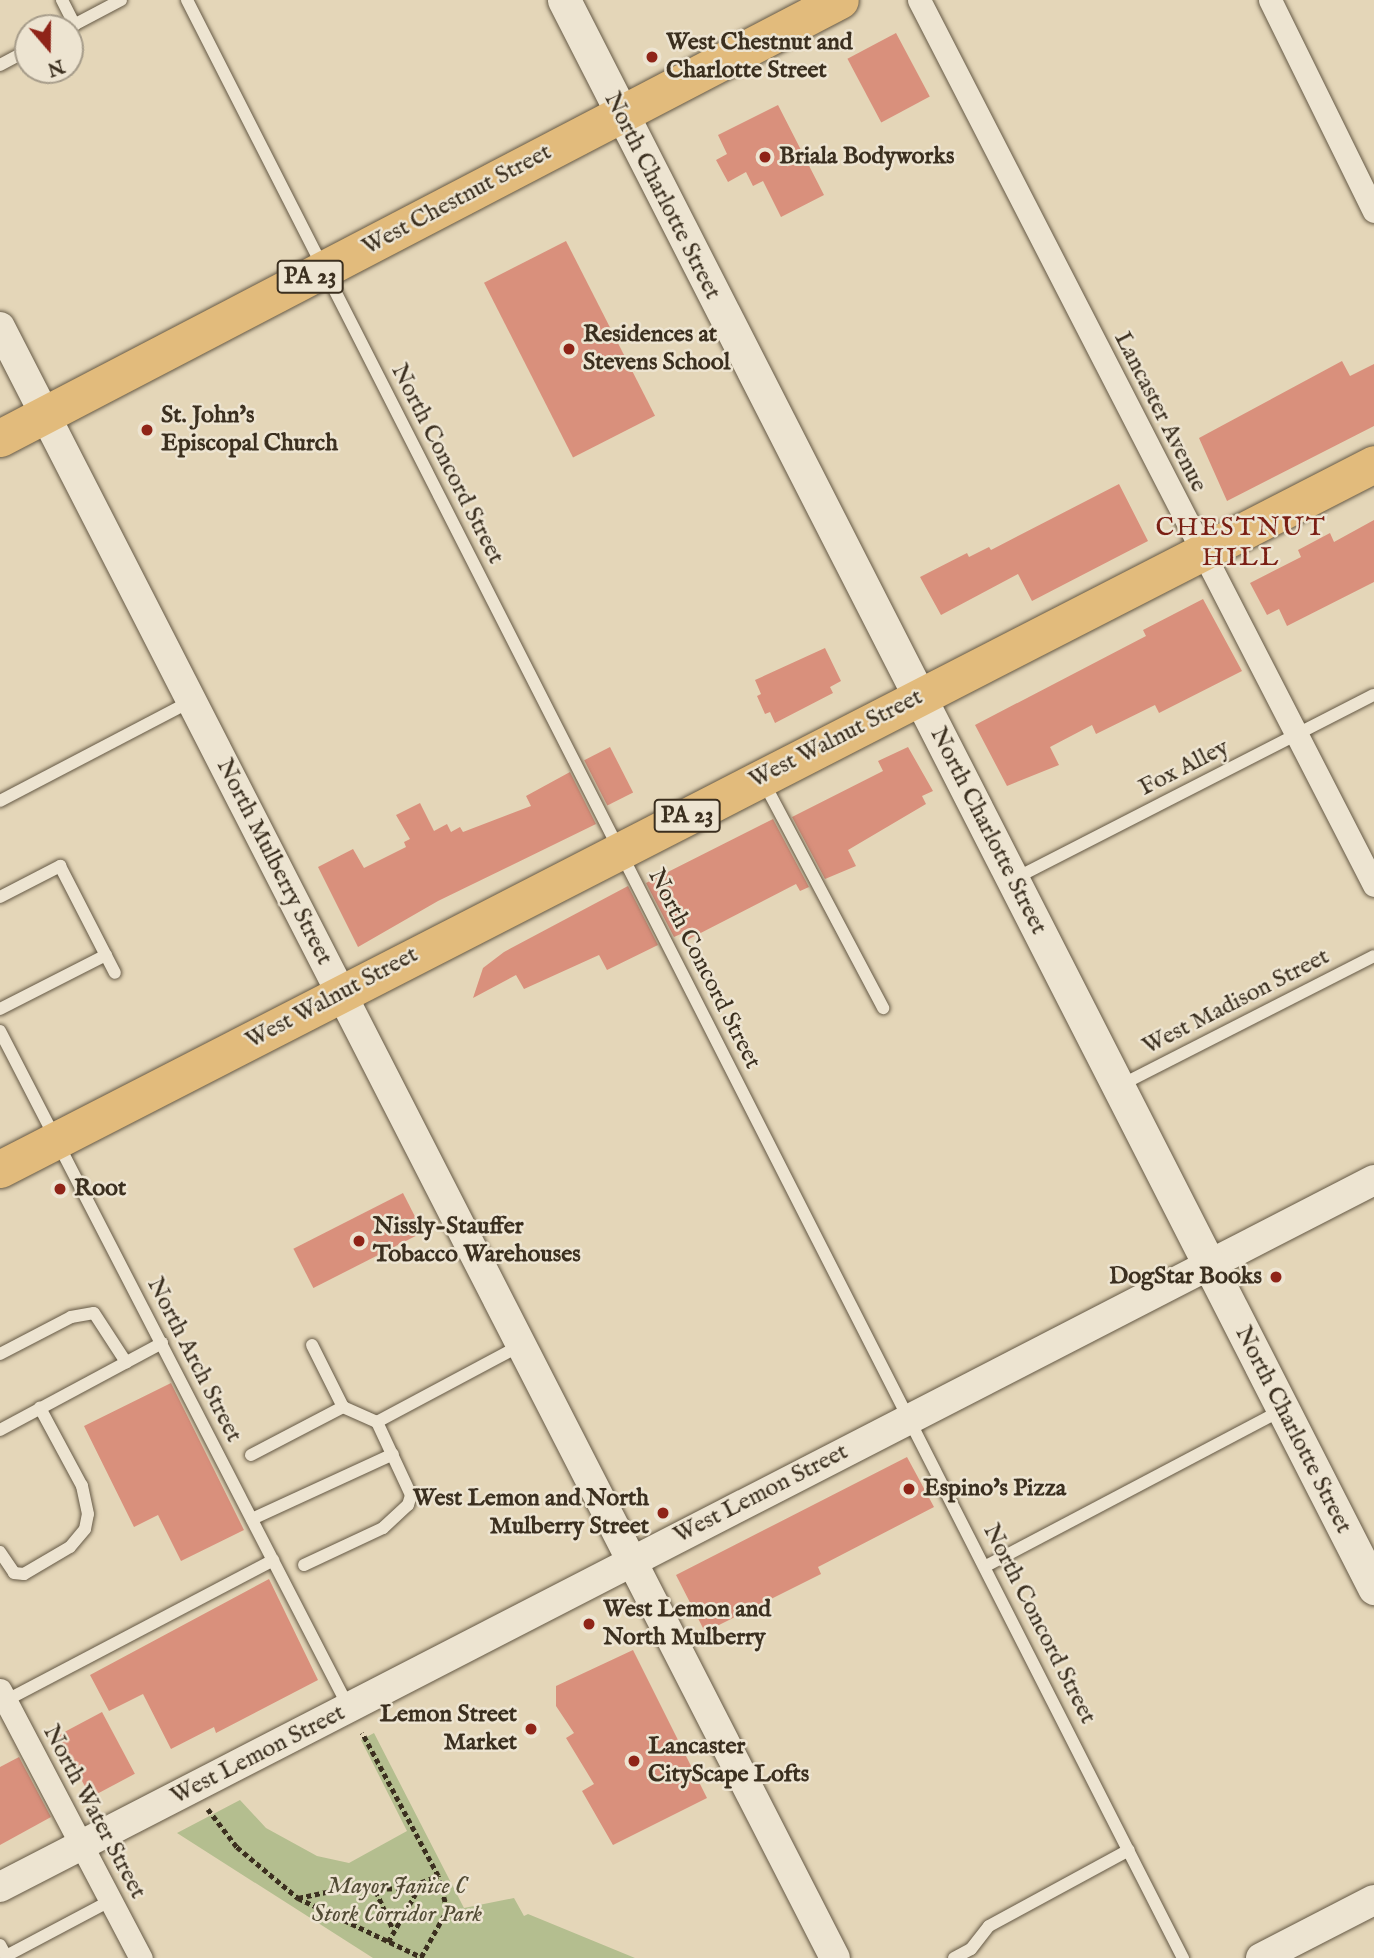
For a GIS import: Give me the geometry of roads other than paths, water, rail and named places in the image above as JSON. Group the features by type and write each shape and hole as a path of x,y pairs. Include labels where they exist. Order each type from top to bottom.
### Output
{"main road":[{"name":"North Charlotte Street","path":"564,0 1374,1588"},
{"name":"West Chestnut Street","path":"0,438 840,0"},
{"name":"West Walnut Street","path":"0,1169 1374,464"}],"street":[{"name":"Lancaster Avenue","path":"919,0 1374,886"},
{"path":"1270,0 1374,211"},
{"name":"North Mulberry Street","path":"0,327 835,1958"},
{"name":"West Lemon Street","path":"0,1887 194,1787 356,1721 632,1561 1374,1180"},
{"name":"North Water Street","path":"3,1695 141,1958"},
{"path":"1261,1958 1374,1900"}],"lane":[{"path":"84,19 121,0"},
{"name":"North Concord Street","path":"187,0 619,851 911,1417 1183,1958"},
{"name":"Fox Alley","path":"1014,879 1374,695"},
{"path":"0,801 192,701"},
{"path":"761,778 883,1008"},
{"path":"0,897 60,866 116,972"},
{"path":"0,1009 106,955"},
{"name":"West Madison Street","path":"1118,1086 1374,956"},
{"name":"North Arch Street","path":"0,1031 356,1721"},
{"path":"0,1354 71,1317 94,1313 126,1362"},
{"path":"0,1430 162,1343"},
{"path":"304,1565 383,1528 408,1505 411,1495 377,1422 343,1408 312,1345"},
{"path":"377,1422 522,1345"},
{"path":"0,1552 15,1573 24,1574 70,1547 85,1529 88,1514 82,1486 40,1408"},
{"path":"251,1455 343,1408"},
{"path":"986,1566 1283,1410"},
{"path":"252,1519 393,1454"},
{"path":"3,1695 273,1560"},
{"path":"954,1958 971,1949 989,1926 1129,1850"},
{"path":"0,1945 6,1956 110,1901"}],"place":[{"name":"West Chestnut and Charlotte Street","path":"652,57"},
{"name":"Briala Bodyworks","path":"765,157"},
{"name":"Residences at Stevens School","path":"569,349"},
{"name":"St. John's Episcopal Church","path":"147,430"},
{"name":"Root","path":"60,1189"},
{"name":"Nissly-Stauffer Tobacco Warehouses","path":"359,1241"},
{"name":"DogStar Books","path":"1276,1277"},
{"name":"Espino's Pizza","path":"909,1489"},
{"name":"West Lemon and North Mulberry Street","path":"663,1513"},
{"name":"West Lemon and North Mulberry","path":"589,1624"},
{"name":"Lemon Street Market","path":"531,1729"},
{"name":"Lancaster CityScape Lofts","path":"634,1761"}],"district":[{"name":"CHESTNUT HILL","path":"1241,543"}],"park label":[{"name":"Mayor Janice C Stork Corridor Park","path":"397,1901"}]}
